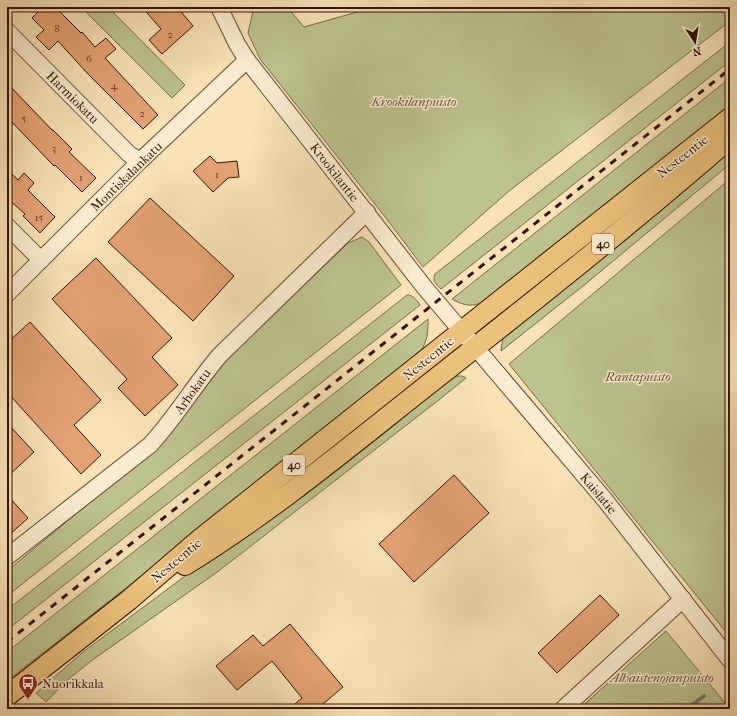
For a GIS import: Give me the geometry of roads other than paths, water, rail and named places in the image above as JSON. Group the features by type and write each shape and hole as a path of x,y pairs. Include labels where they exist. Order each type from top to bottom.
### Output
{"main road":[{"name":"Nesteentie","path":"7,696 129,600 199,540 730,118"},
{"name":"Nesteentie","path":"129,600 213,548 301,485 475,348 682,180 730,138"}],"street":[{"name":"Krookilantie","path":"219,7 237,44 247,60 428,292 461,331"},
{"name":"Harmiokatu","path":"7,31 129,154 140,162"},
{"name":"Montiskalankatu","path":"7,294 140,162 247,60"},
{"name":"Arhokatu","path":"7,557 150,445 167,426 220,355 366,212"},
{"path":"7,226 41,260"},
{"name":"Kaislatie","path":"461,331 605,500 730,660"},
{"path":"563,709 683,599"}],"waterway":[{"path":"687,709 704,696"}],"railway":[{"path":"7,642 730,69"}],"place":[{"name":"Nuorikkala","path":"28,700"}],"park label":[{"name":"Krookilanpuisto","path":"414,101"},
{"name":"Rantapuisto","path":"638,376"},
{"name":"Alhaistenojanpuisto","path":"662,677"}]}
